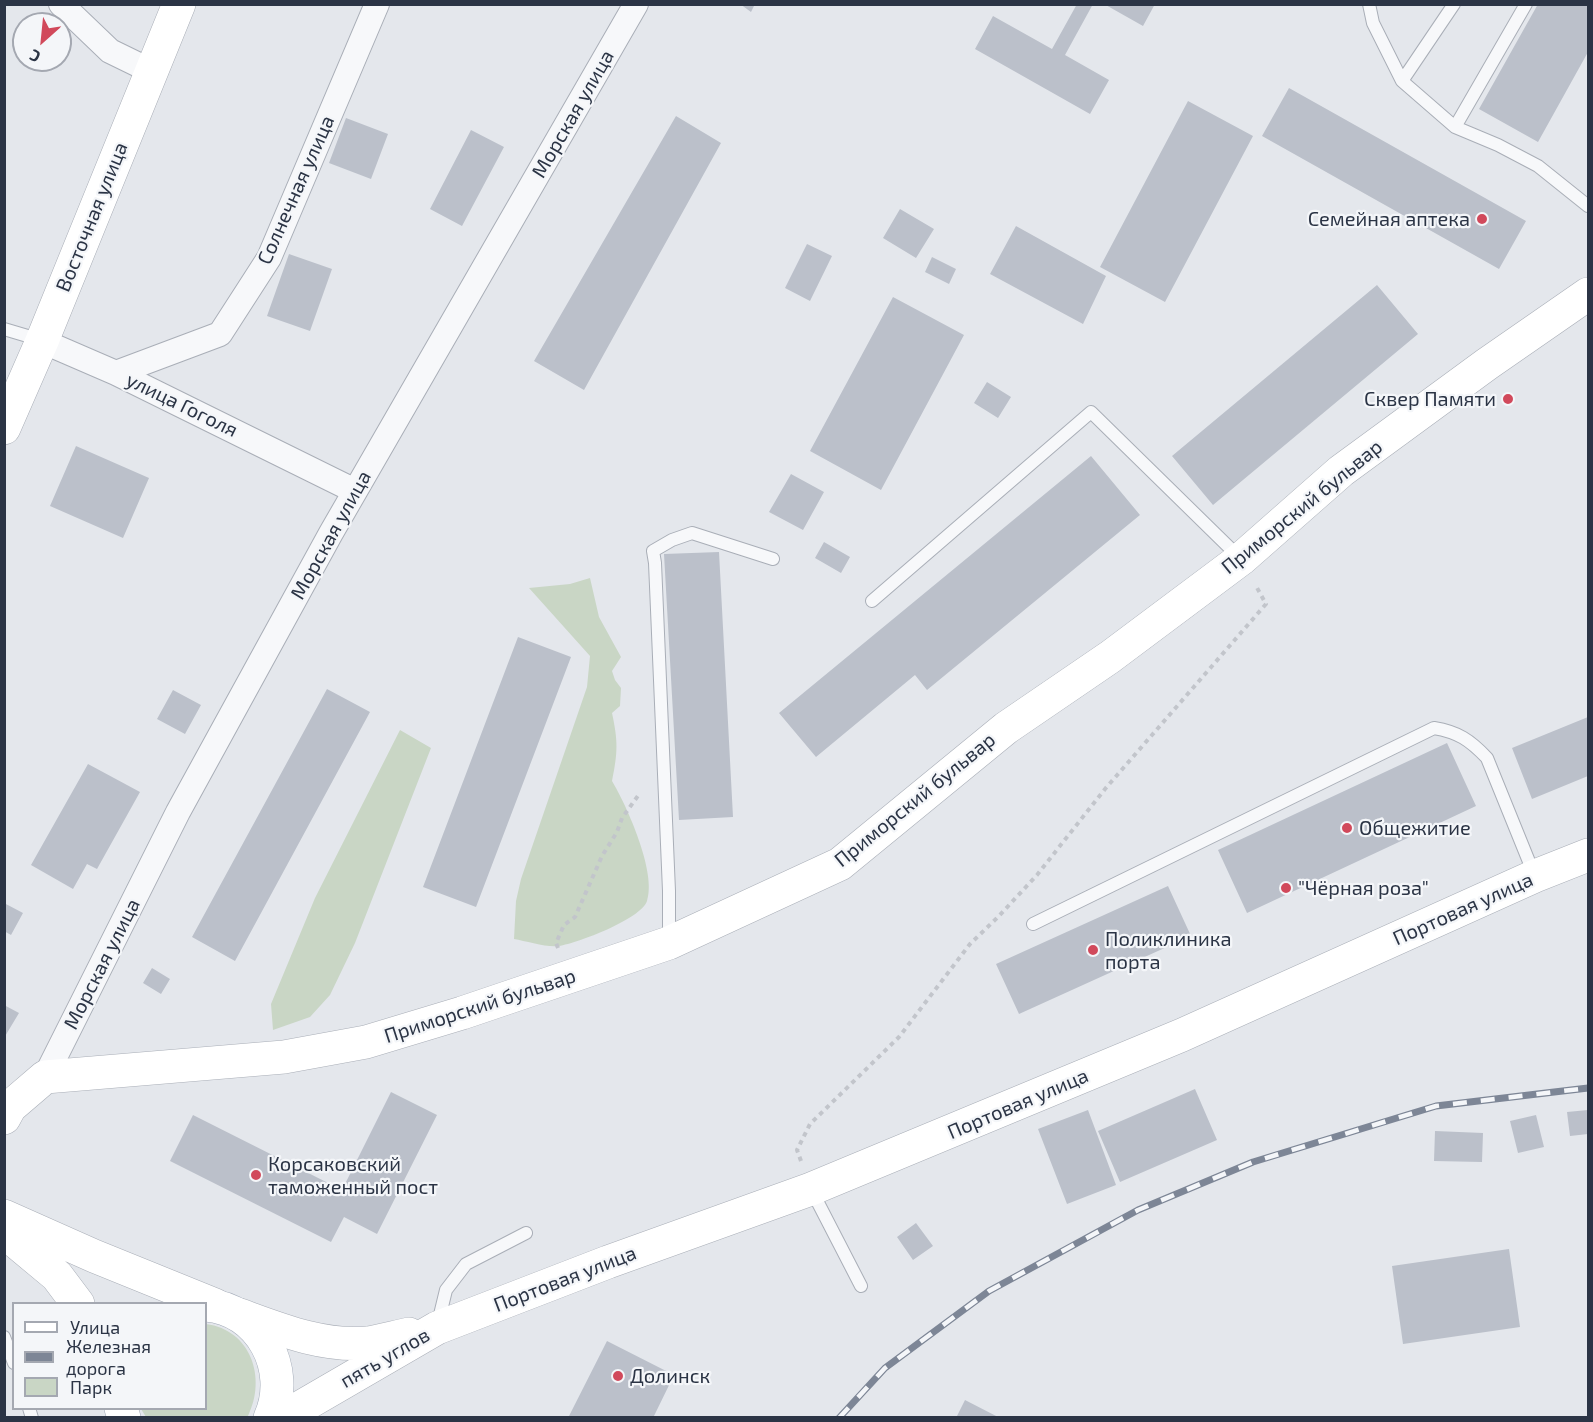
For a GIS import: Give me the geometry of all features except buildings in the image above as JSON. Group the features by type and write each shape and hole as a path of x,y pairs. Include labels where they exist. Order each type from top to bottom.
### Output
{"street":[{"path":"61,4 110,51 151,71"},
{"name":"Восточная улица","path":"4,428 42,341 178,4"},
{"name":"Солнечная улица","path":"116,373 220,334 269,258 377,4"},
{"name":"Морская улица","path":"45,1077 178,812 355,491 636,4"},
{"name":"Приморский бульвар","path":"45,1077 284,1057 366,1042 669,943 840,864 1006,728 1110,657 1241,559 1341,471 1486,364 1588,294"},
{"name":"улица Гоголя","path":"42,341 116,373 355,491"},
{"name":"Портовая улица","path":"437,1328 608,1262 812,1189 1182,1035 1534,876 1588,855"},
{"path":"4,1118 10,1107 45,1077"},
{"name":"пять углов","path":"4,1216 199,1302"},
{"path":"4,1232 57,1276 76,1302"},
{"path":"208,1306 260,1332 273,1355 278,1380 276,1406 286,1416"},
{"name":"пять углов","path":"208,1306 287,1333 330,1342 367,1342 437,1328"},
{"name":"пять углов","path":"286,1416 437,1328"}],"lane":[{"path":"1369,4 1373,23 1402,81 1455,128 1498,145 1538,165 1588,206"},
{"path":"1402,81 1454,4"},
{"path":"1455,128 1526,4"},
{"name":"улица Гоголя","path":"4,329 42,341"},
{"path":"872,601 1091,412 1241,559"},
{"path":"669,943 667,832 653,551 672,540 692,533 773,559"},
{"path":"1033,924 1434,728 1453,731 1473,743 1487,758 1534,876"},
{"path":"812,1189 861,1286"},
{"path":"437,1328 446,1290 466,1264 526,1233"},
{"path":"4,1337 12,1358"}],"path":[{"path":"812,1189 797,1150 810,1124 899,1037 970,944 1037,875 1128,763 1266,604 1241,559"},
{"path":"566,978 556,943 564,925 575,917 602,856 617,832 622,818 640,793"}],"green space":[{"path":"590,578 599,617 621,657 612,671 621,688 620,706 612,713 616,747 612,781 639,840 648,874 649,889 647,901 642,908 622,922 580,940 559,946 549,946 514,939 516,901 521,879 587,687 590,656 529,588 570,584"},
{"path":"400,730 431,748 355,943 330,995 310,1017 273,1030 271,1004 315,898"},
{"path":"207,1324 222,1328 244,1346 251,1358 256,1386 248,1416 146,1417 142,1410 207,1410"}],"railway":[{"path":"839,1418 885,1368 989,1291 1138,1210 1253,1162 1436,1106 1588,1088"}],"place":[{"name":"Семейная аптека","path":"1482,219"},
{"name":"Сквер Памяти","path":"1508,399"},
{"name":"Общежитие","path":"1347,828"},
{"name":"\"Чёрная роза\"","path":"1286,888"},
{"name":"Поликлиника порта","path":"1093,950"},
{"name":"Корсаковский таможенный пост","path":"256,1175"},
{"name":"Долинск","path":"618,1376"}]}
